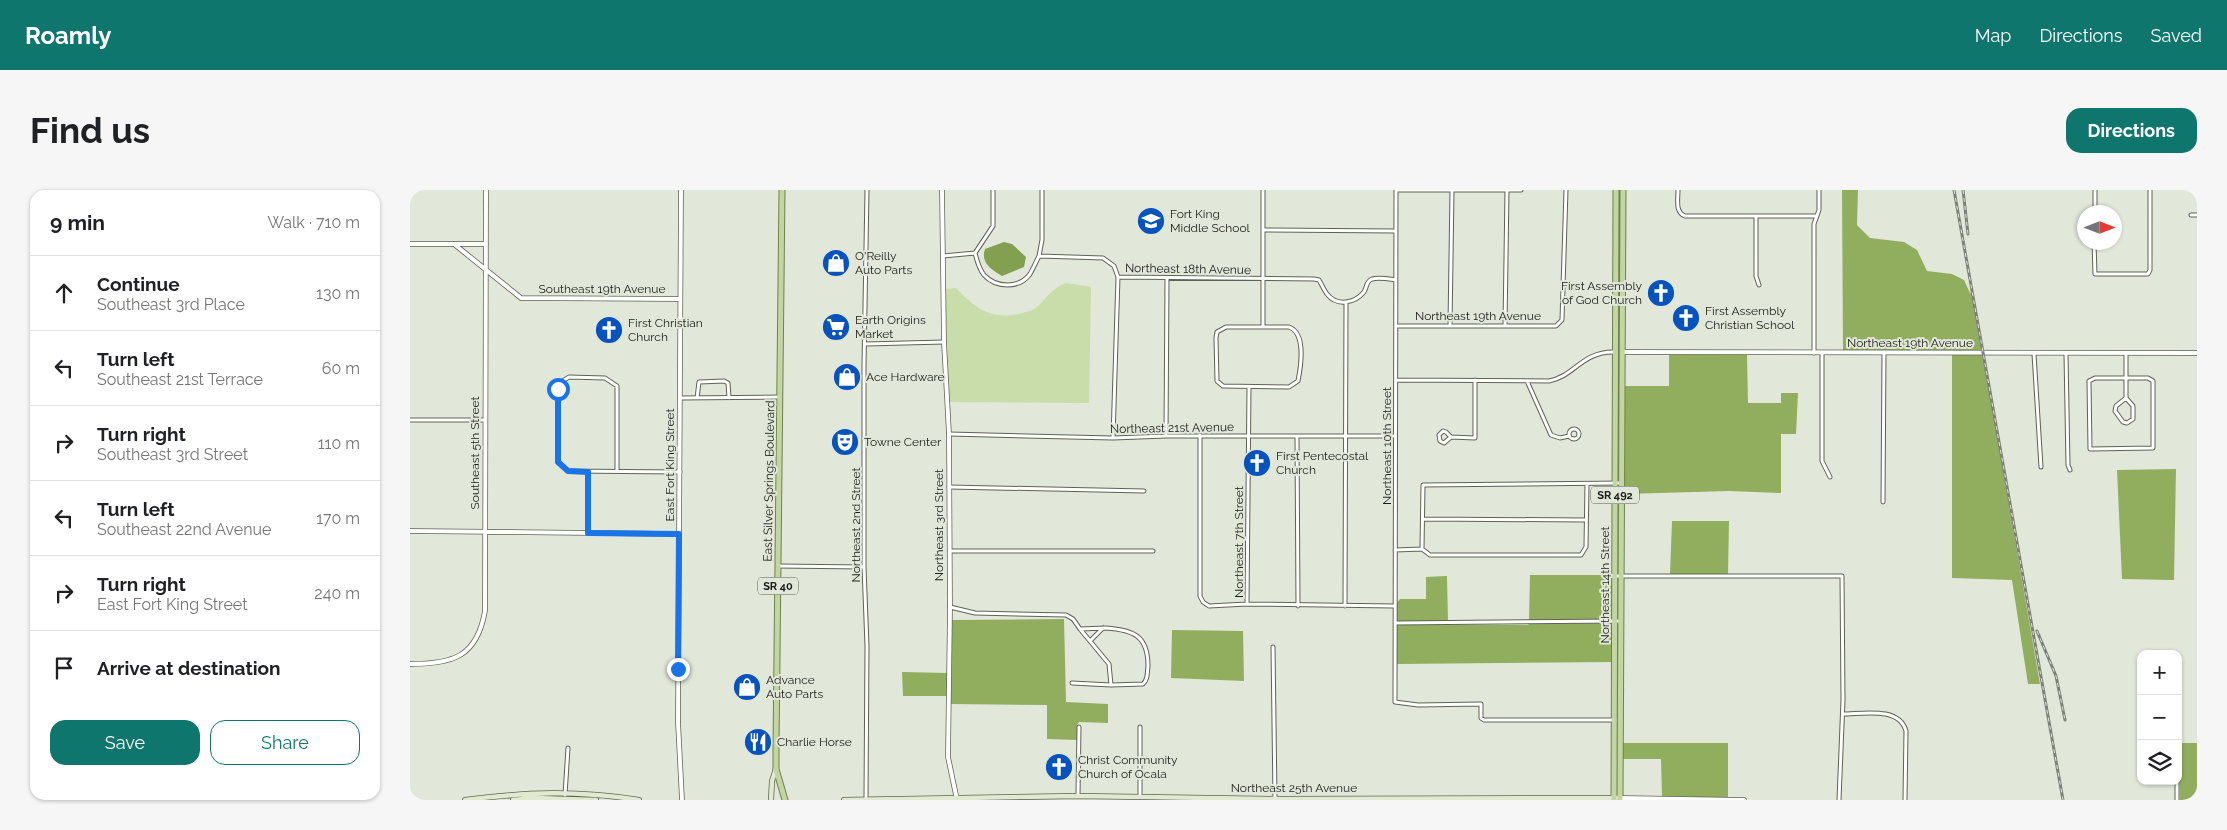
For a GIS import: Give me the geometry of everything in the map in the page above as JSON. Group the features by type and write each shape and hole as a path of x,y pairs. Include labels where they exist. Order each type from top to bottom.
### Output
{"main road":[{"name":"East Silver Springs Boulevard","path":"782,190 776,769 785,800"},
{"name":"Northeast 14th Street","path":"1616,190 1618,576 1621,621 1617,799"},
{"name":"Northeast 14th Street","path":"1618,484 1622,352 1623,190"},
{"name":"Northeast 14th Street","path":"1617,799 1614,720 1614,621 1618,576"},
{"path":"771,800 772,781 776,769"},
{"path":"465,800 535,792 607,795 639,800"},
{"name":"Northeast 25th Avenue","path":"844,800 1078,796 1171,799 1617,799"},
{"path":"513,800 596,800"}],"street":[{"name":"Southeast 5th Street","path":"410,664 441,663 466,652 473,646 483,623 485,611 486,190"},
{"name":"East Fort King Street","path":"681,190 678,722 682,800"},
{"name":"Northeast 2nd Street","path":"866,190 866,344 864,365 864,568 867,646 866,799"},
{"name":"Northeast 3rd Street","path":"942,190 944,342 949,487 948,757 956,799"},
{"path":"993,190 993,226 975,253 983,274 996,283 1012,285 1029,275 1038,256 1042,240 1042,190"},
{"path":"1263,190 1263,327"},
{"path":"1396,190 1521,190"},
{"name":"Northeast 10th Street","path":"1396,190 1395,702 1481,704 1481,718 1484,720 1614,720"},
{"path":"1450,326 1452,190"},
{"path":"1505,326 1507,190"},
{"name":"Northeast 19th Avenue","path":"1396,326 1556,326 1560,324 1562,320 1566,190"},
{"path":"1678,190 1678,210 1680,214 1685,216 1816,216"},
{"path":"1814,354 1814,224 1819,210 1819,190"},
{"path":"2094,205 2095,190"},
{"path":"2094,250 2095,274 2148,274 2150,270 2150,190"},
{"path":"2191,215 2197,215"},
{"path":"1756,216 1756,276 1759,285"},
{"path":"1263,230 1396,230"},
{"path":"410,244 486,244"},
{"name":"Southeast 19th Avenue","path":"454,244 521,298 680,299"},
{"path":"943,256 975,253"},
{"name":"Northeast 18th Avenue","path":"1038,256 1103,258 1114,266 1118,278 1319,280 1327,294 1334,300 1346,303"},
{"path":"1113,438 1118,278"},
{"path":"1166,436 1167,278"},
{"path":"1345,606 1346,303 1356,299 1372,279 1396,280"},
{"path":"1226,327 1263,327 1289,327 1298,333 1300,350 1298,381 1289,387 1222,386 1216,381 1216,338 1218,332 1226,327"},
{"path":"866,344 944,342"},
{"path":"1396,380 1554,380 1592,355 1622,352"},
{"name":"Northeast 19th Avenue","path":"1622,352 1814,354 1884,352 2034,354 2197,353"},
{"path":"1883,502 1884,352"},
{"path":"1822,353 1822,462 1830,477"},
{"path":"2034,354 2040,467"},
{"path":"2066,354 2070,470"},
{"path":"2126,354 2126,398"},
{"path":"617,471 617,386 605,378 569,377 561,382 558,389 558,462 562,468 568,471 588,472 680,472"},
{"path":"2092,378 2126,378 2148,378 2153,381 2152,448 2090,449 2089,381 2092,378"},
{"path":"697,398 699,382 705,380 728,383 729,398"},
{"path":"1451,437 1475,438 1475,380"},
{"path":"1527,381 1551,435 1560,438 1569,436"},
{"name":"Northeast 7th Street","path":"1247,604 1249,387"},
{"path":"680,398 780,398"},
{"path":"2126,398 2133,403 2133,419 2128,423 2123,422 2115,411 2116,406 2126,398"},
{"path":"410,420 485,420"},
{"name":"Northeast 21st Avenue","path":"948,434 1113,438 1166,436 1395,436"},
{"path":"1200,436 1200,596 1203,602 1209,606 1247,604 1394,606"},
{"path":"1297,436 1298,606"},
{"path":"588,472 588,533"},
{"path":"1395,550 1422,549 1430,555 1578,555 1584,553 1586,547 1586,484"},
{"path":"1422,549 1423,485 1618,484"},
{"path":"949,487 1144,491"},
{"path":"1423,520 1586,520"},
{"path":"410,532 484,531 679,534"},
{"path":"949,551 1153,551"},
{"path":"778,566 864,568"},
{"path":"1618,576 1842,576 1842,714 1839,800"},
{"path":"950,607 975,613 1066,615 1071,618 1109,664 1111,685"},
{"path":"1395,623 1621,621"},
{"path":"1072,683 1143,684 1147,677 1148,655 1143,642 1134,634 1103,628 1080,629"},
{"path":"1090,641 1103,628"},
{"path":"1273,647 1274,798"},
{"path":"1842,714 1890,715 1901,721 1905,726 1905,800"},
{"path":"1614,720 1620,720"},
{"path":"1078,796 1079,726"},
{"path":"1140,727 1140,797"},
{"path":"565,799 568,748"},
{"path":"2177,785 2177,800"},
{"name":"Northeast 25th Avenue","path":"1617,799 1744,800"}],"shaded area":[{"path":"1842,190 1858,190 1857,225 1870,238 1904,242 1917,250 1927,271 1952,274 1964,280 1970,293 1973,294 1983,351 1843,350"},
{"path":"1004,242 1012,244 1026,257 1024,267 1002,276 988,266 984,254 985,249"},
{"path":"1066,283 1091,287 1089,403 949,402 945,289 956,288 971,302 985,311 993,314 1012,315 1034,309 1053,290"},
{"path":"1669,355 1747,355 1748,403 1781,403 1781,393 1798,393 1796,434 1781,434 1781,493 1729,491 1624,494 1624,386 1669,386"},
{"path":"1952,355 1983,355 2040,684 2028,684 2012,580 1952,578"},
{"path":"2176,469 2174,580 2122,579 2117,470"},
{"path":"1672,521 1729,521 1728,574 1670,574"},
{"path":"1530,575 1613,575 1612,619 1529,620"},
{"path":"1447,576 1448,621 1397,621 1396,604 1400,599 1426,599 1426,577"},
{"path":"1064,619 1066,702 1108,704 1108,723 1079,722 1077,725 1077,740 1047,739 1047,705 951,704 952,620"},
{"path":"1612,623 1612,662 1397,664 1397,625"},
{"path":"1172,630 1243,631 1244,681 1171,678"},
{"path":"902,672 947,673 947,696 903,696"},
{"path":"1623,743 1728,743 1728,798 1662,796 1661,759 1623,759"},
{"path":"2182,743 2197,743 2197,800 2180,800"}],"railway":[{"path":"1954,190 2063,800"},
{"path":"1963,190 1968,234"},
{"path":"2037,631 2056,676 2065,720"}],"place":[{"name":"Fort King Middle School","path":"1151,221"},
{"name":"O'Reilly Auto Parts","path":"836,263"},
{"name":"First Assembly of God Church","path":"1661,293"},
{"name":"First Assembly Christian School","path":"1686,318"},
{"name":"Earth Origins Market","path":"836,327"},
{"name":"First Christian Church","path":"609,330"},
{"name":"Ace Hardware","path":"847,377"},
{"name":"Towne Center","path":"845,442"},
{"name":"First Pentecostal Church","path":"1257,463"},
{"name":"Advance Auto Parts","path":"747,687"},
{"name":"Charlie Horse","path":"758,742"},
{"name":"Christ Community Church of Ocala","path":"1059,767"}],"route":[{"path":"558,389 558,462 562,468 568,471 588,472 588,533 679,534 678,669"}]}
